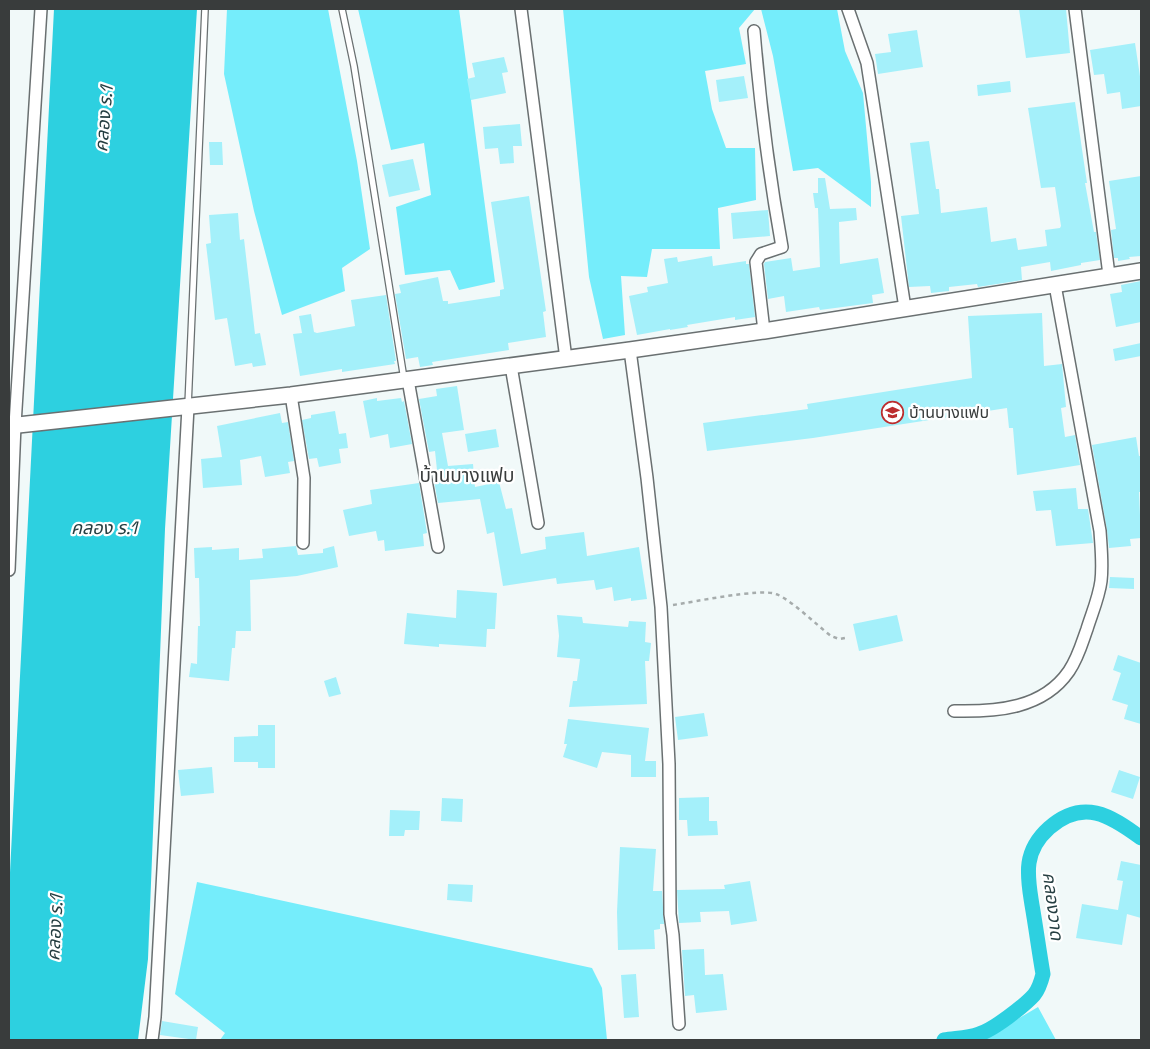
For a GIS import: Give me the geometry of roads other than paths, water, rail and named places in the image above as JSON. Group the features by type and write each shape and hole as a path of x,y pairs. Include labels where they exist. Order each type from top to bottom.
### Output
{"street":[{"path":"9,570 12,426 41,9"},
{"path":"521,9 566,359"},
{"path":"848,9 867,64 905,308"},
{"path":"1075,9 1109,275"},
{"path":"754,31 761,113 782,247 761,254 756,262 764,331"},
{"path":"12,426 185,408 566,359 764,331 1141,271"},
{"path":"954,711 988,711 1009,708 1029,702 1052,689 1074,663 1082,646 1098,594 1102,567 1100,531 1055,285"},
{"path":"630,350 647,478 661,607 669,764 670,914 679,1024"},
{"path":"511,366 538,523"},
{"path":"406,380 438,547"},
{"path":"291,395 304,478 303,543"},
{"path":"152,1040 156,1008 185,408"}],"lane":[{"path":"185,408 205,9"},
{"path":"342,9 354,66 406,380"}],"water":[{"name":"คลอง ร.1","path":"54,9 197,9 165,529 148,959 138,1040 9,1040 9,892"}],"waterway":[{"name":"คลองวาด","path":"944,1040 985,1032 1023,1005 1039,988 1043,974 1028,868 1034,848 1045,832 1061,819 1085,812 1107,817 1141,838"}],"place":[{"name":"บ้านบางแฟบ","path":"893,412"}],"district":[{"name":"บ้านบางแฟบ","path":"467,475"}]}
